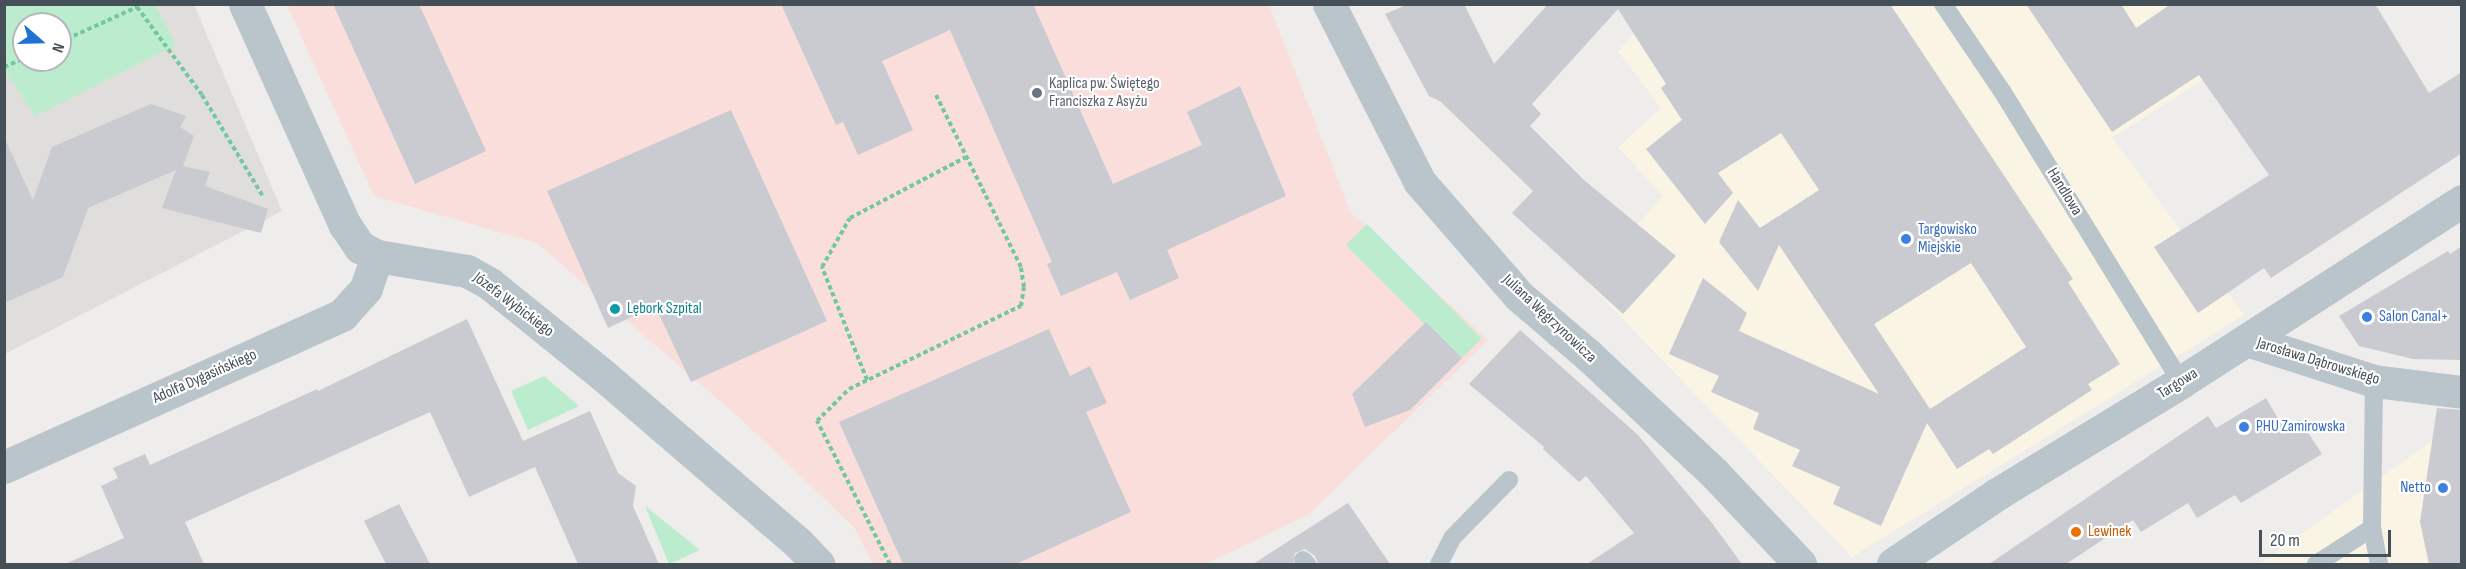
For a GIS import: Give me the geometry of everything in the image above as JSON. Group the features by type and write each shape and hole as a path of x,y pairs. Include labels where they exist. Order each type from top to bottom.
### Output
{"street":[{"name":"Józefa Wybickiego","path":"246,4 345,225 360,247 377,256 467,271 490,284 604,376 799,558"},
{"name":"Juliana Węgrzynowicza","path":"1331,5 1419,181 1519,296 1588,355 1715,474 1800,564"},
{"name":"Targowa","path":"1893,564 1997,494 2181,382 2462,201"},
{"name":"Adolfa Dygasińskiego","path":"4,467 342,315 366,288 377,256"},
{"name":"Jarosława Dąbrowskiego","path":"2247,340 2374,381 2462,392"}],"lane":[{"name":"Handlowa","path":"1943,4 2002,91 2181,382"},
{"path":"2374,381 2372,528 2379,564"},
{"path":"1439,564 1453,537 1509,480"},
{"path":"2316,564 2372,528"}],"path":[{"path":"72,37 137,8 202,95 262,195"},
{"path":"890,564 817,421 849,389 1021,306 1024,287 1021,267 936,95"},
{"path":"867,380 822,267 850,218 966,157"}],"shaded area":[{"name":"Targowisko Miejskie","path":"2265,4 2281,30 2112,138 2244,315 1852,557 1587,282 1663,196 1618,147 1661,108 1618,51 1654,14 1649,5"},
{"path":"5,5 194,5 282,211 5,354"},
{"path":"287,5 1269,5 1351,213 1488,340 1308,515 1205,564 873,564 854,527 742,420 537,243 374,196"},
{"path":"2456,424 2461,424 2461,564 2259,564"}],"green space":[{"path":"4,5 155,5 176,45 35,116 5,71"},
{"path":"1367,224 1482,339 1460,360 1346,245"},
{"path":"544,376 579,406 528,430 511,391"},
{"path":"645,506 700,550 669,564"}],"building":[{"path":"333,4 419,4 486,151 415,184"},
{"path":"781,4 1033,4 1113,184 1202,145 1187,112 1240,86 1286,196 1167,250 1179,278 1130,300 1117,272 1061,296 1047,264 1052,262 950,30 882,61 913,130 858,155 843,122 836,125"},
{"path":"1409,4 1464,4 1494,64 1548,4 1890,4 2073,279 2068,282 2120,364 2088,384 2092,390 1993,454 1989,449 1957,469 1927,423 1881,526 1833,504 1840,487 1792,466 1800,450 1753,429 1759,413 1711,392 1719,376 1669,354 1703,278 1747,313 1739,331 1879,394 1779,245 1758,291 1719,242 1738,200 1760,228 1819,190 1781,133 1718,173 1733,193 1705,224 1646,149 1682,120 1661,88 1666,84 1618,9 1532,104 1541,114 1530,126 1584,180 1676,256 1623,314 1512,213 1533,191 1441,102 1429,96 1385,14","holes":["1971,263 2026,347 1930,409 1874,324"]},
{"path":"2026,4 2121,4 2136,28 2171,4 2375,4 2429,93 2462,72 2462,153 2271,278 2264,268 2198,313 2154,247 2269,175 2199,75 2112,132"},
{"path":"151,104 186,116 180,127 194,136 183,166 210,172 205,186 268,209 261,233 162,208 176,170 88,208 63,277 4,303 4,137 33,200 52,147"},
{"path":"731,110 827,321 691,382 655,306 608,328 547,191"},
{"path":"2462,246 2462,360 2413,359 2359,346 2339,316 2448,251 2450,254"},
{"path":"467,319 523,441 590,411 618,473 636,486 633,506 659,564 578,564 535,467 469,497 430,412 185,522 204,564 65,564 124,538 101,486 118,478 113,468 145,454 150,465 317,389 318,391"},
{"path":"1426,322 1462,358 1410,410 1365,427 1352,394"},
{"path":"1049,329 1070,376 1090,366 1107,403 1086,412 1131,512 1016,564 903,564 839,422"},
{"path":"1520,330 1638,435 1712,523 1742,564 1587,564 1634,533 1586,476 1579,482 1543,449 1544,447 1469,384"},
{"path":"2266,398 2285,430 2300,420 2322,454 2241,503 2235,495 2197,518 2188,503 2141,532 2133,520 2066,564 1989,564 2208,416 2216,428"},
{"name":"Netto","path":"2437,408 2462,410 2462,564 2429,564 2420,522"},
{"path":"1348,503 1390,564 1318,564 1315,556 1305,549 1295,553 1293,564 1253,564"},
{"path":"399,504 430,564 386,564 364,521"}],"place":[{"name":"Kaplica pw. Świętego Franciszka z Asyżu","path":"1037,93"},
{"name":"Targowisko Miejskie","path":"1906,239"},
{"name":"Lębork Szpital","path":"615,309"},
{"name":"Salon Canal+","path":"2367,317"},
{"name":"PHU Zamirowska","path":"2244,427"},
{"name":"Netto","path":"2443,488"},
{"name":"Lewinek","path":"2076,532"}]}
